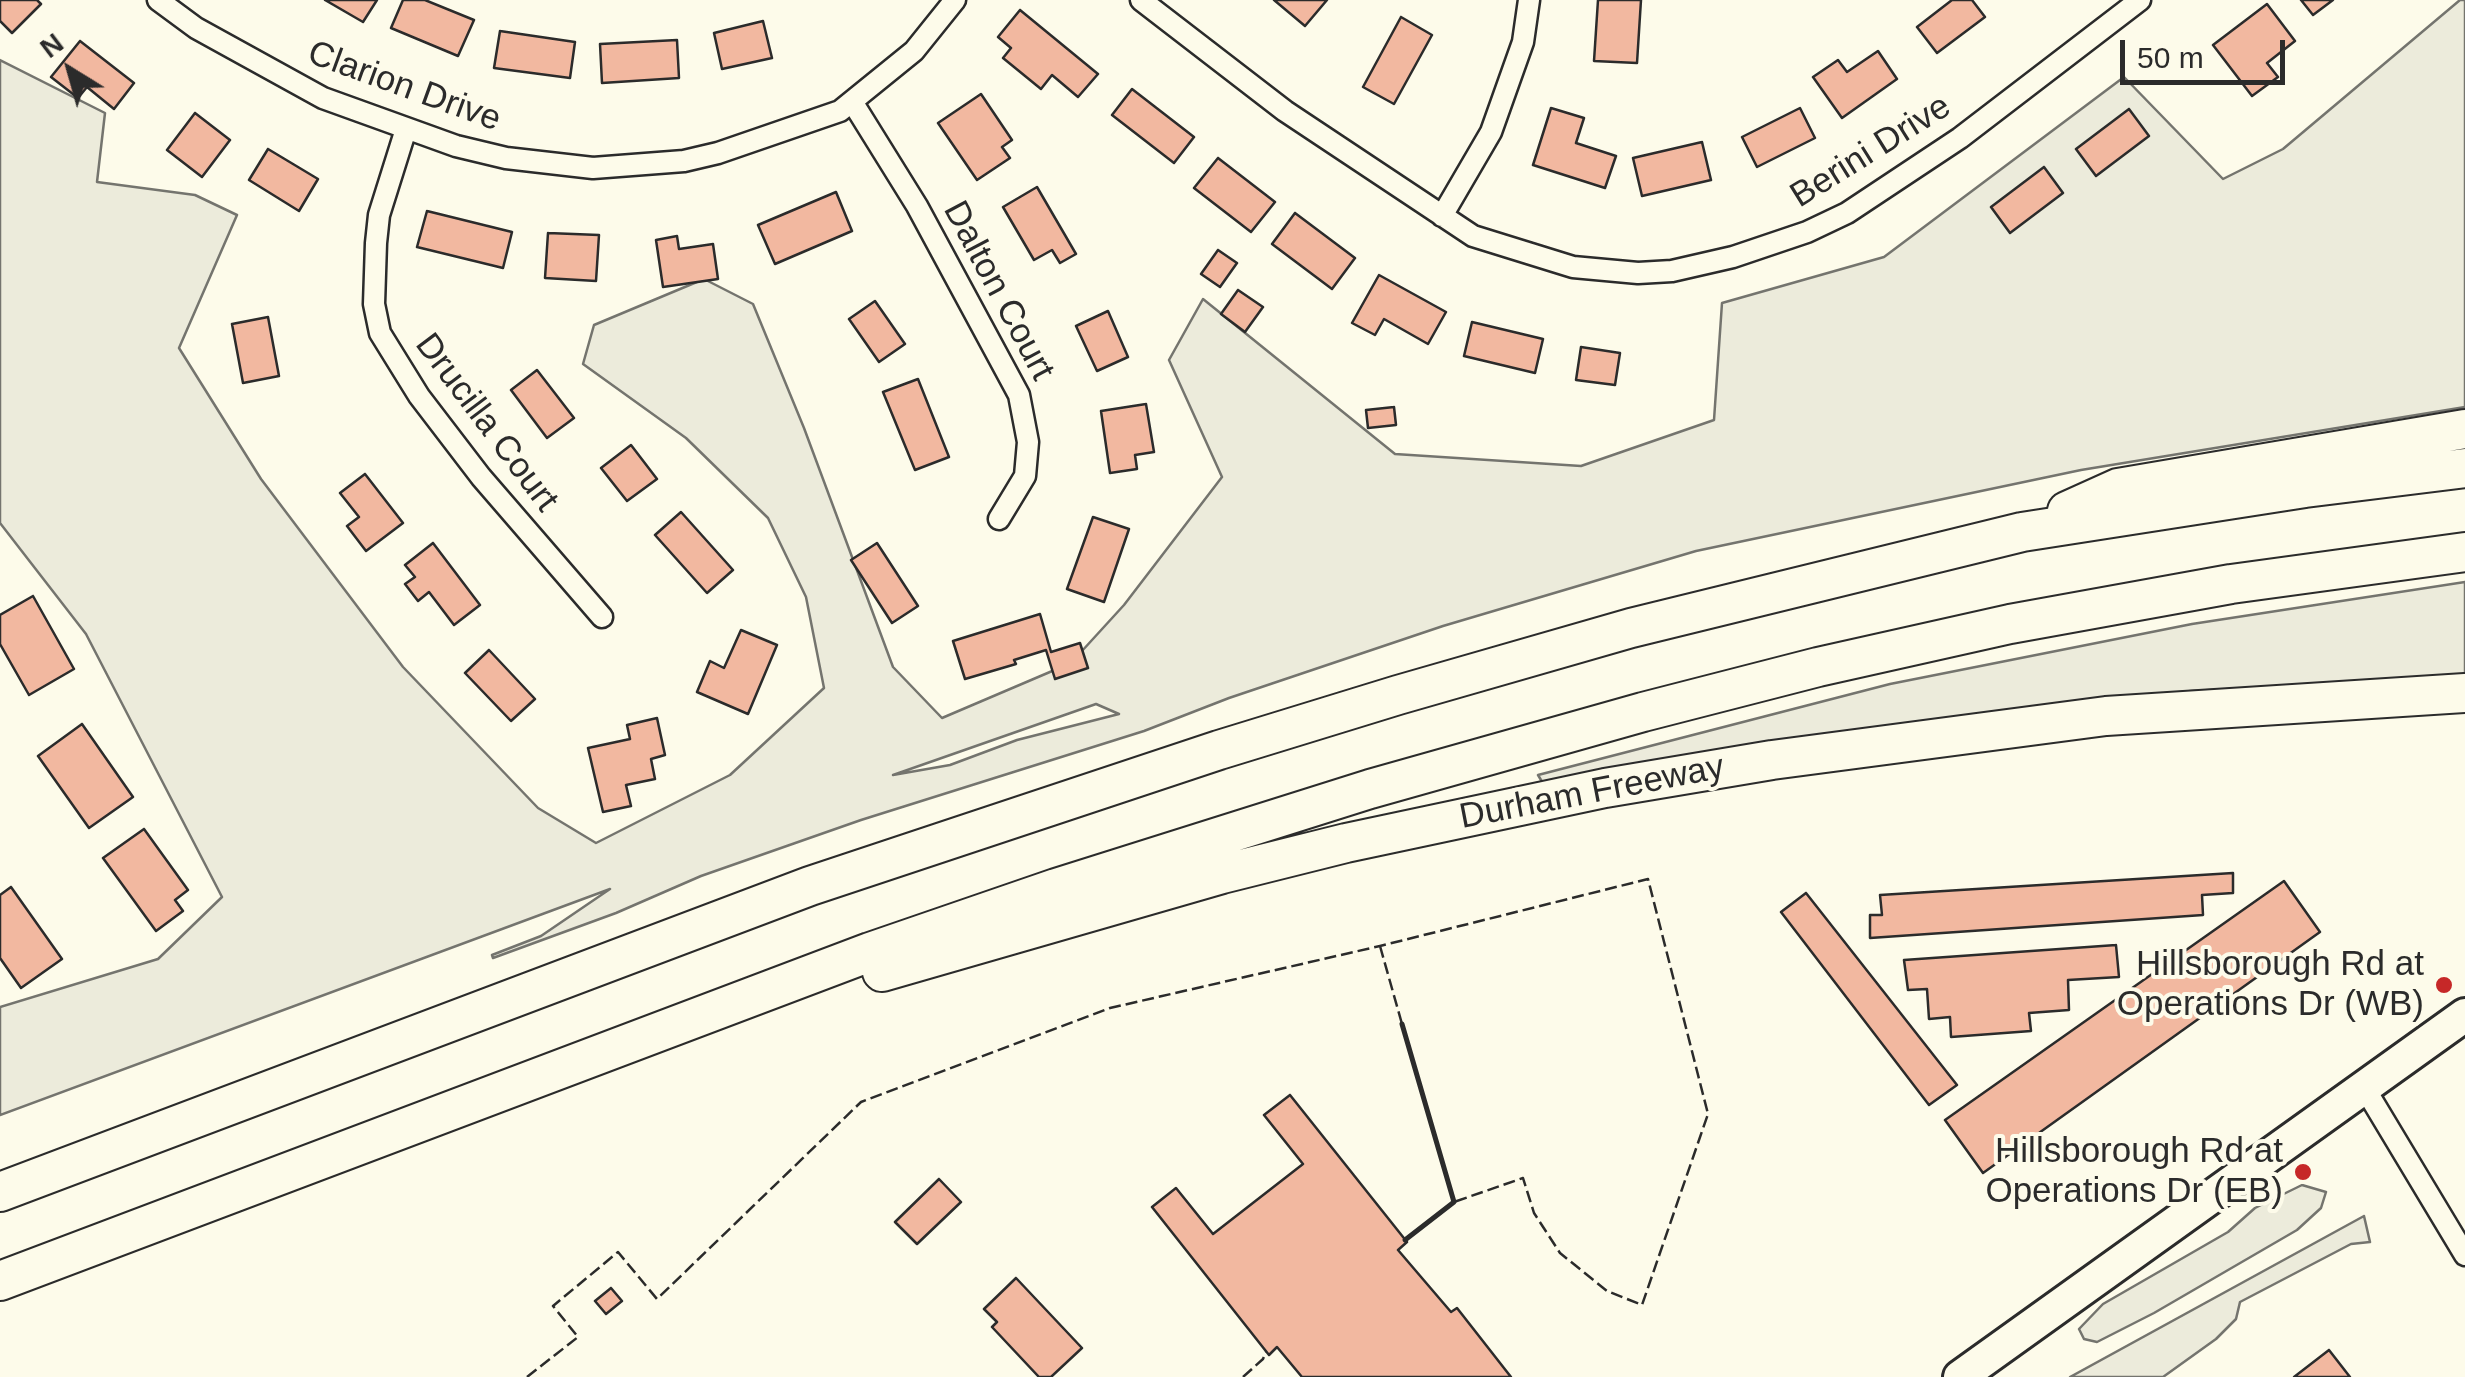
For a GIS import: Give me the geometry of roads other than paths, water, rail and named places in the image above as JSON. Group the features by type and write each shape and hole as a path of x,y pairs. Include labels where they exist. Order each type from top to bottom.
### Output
{"highway":[{"path":"2022,532 2118,488 2465,429"},
{"path":"0,1192 810,886 1219,750 1632,628 2022,532 2305,488 2465,468"},
{"path":"0,1282 738,1000 963,920 1405,778 1818,667 2010,624 2232,584 2465,552"},
{"name":"Durham Freeway","path":"738,1000 832,987 1222,874 1346,843 1605,788 1772,760 2106,716 2465,692"}],"main road":[{"path":"1960,1377 2465,1015"}],"street":[{"name":"Clarion Drive","path":"158,0 196,28 323,98 456,146 506,158 593,168 684,161 718,154 840,111 914,51 956,0"},
{"name":"Berini Drive","path":"1141,0 1285,111 1474,236 1573,267 1638,273 1690,268 1772,245 1847,213 1960,138 2140,0"},
{"path":"1442,216 1492,132 1523,42 1528,0"},
{"name":"Dalton Court","path":"853,103 926,222 1019,396 1028,442 1025,476 998,519"},
{"name":"Drucilla Court","path":"406,129 378,229 374,304 380,333 419,396 481,478 602,617"},
{"path":"2364,1087 2465,1255"}],"place":[{"name":"Hillsborough Rd at Operations Dr (WB)","path":"2444,985"},
{"name":"Hillsborough Rd at Operations Dr (EB)","path":"2303,1172"}]}
